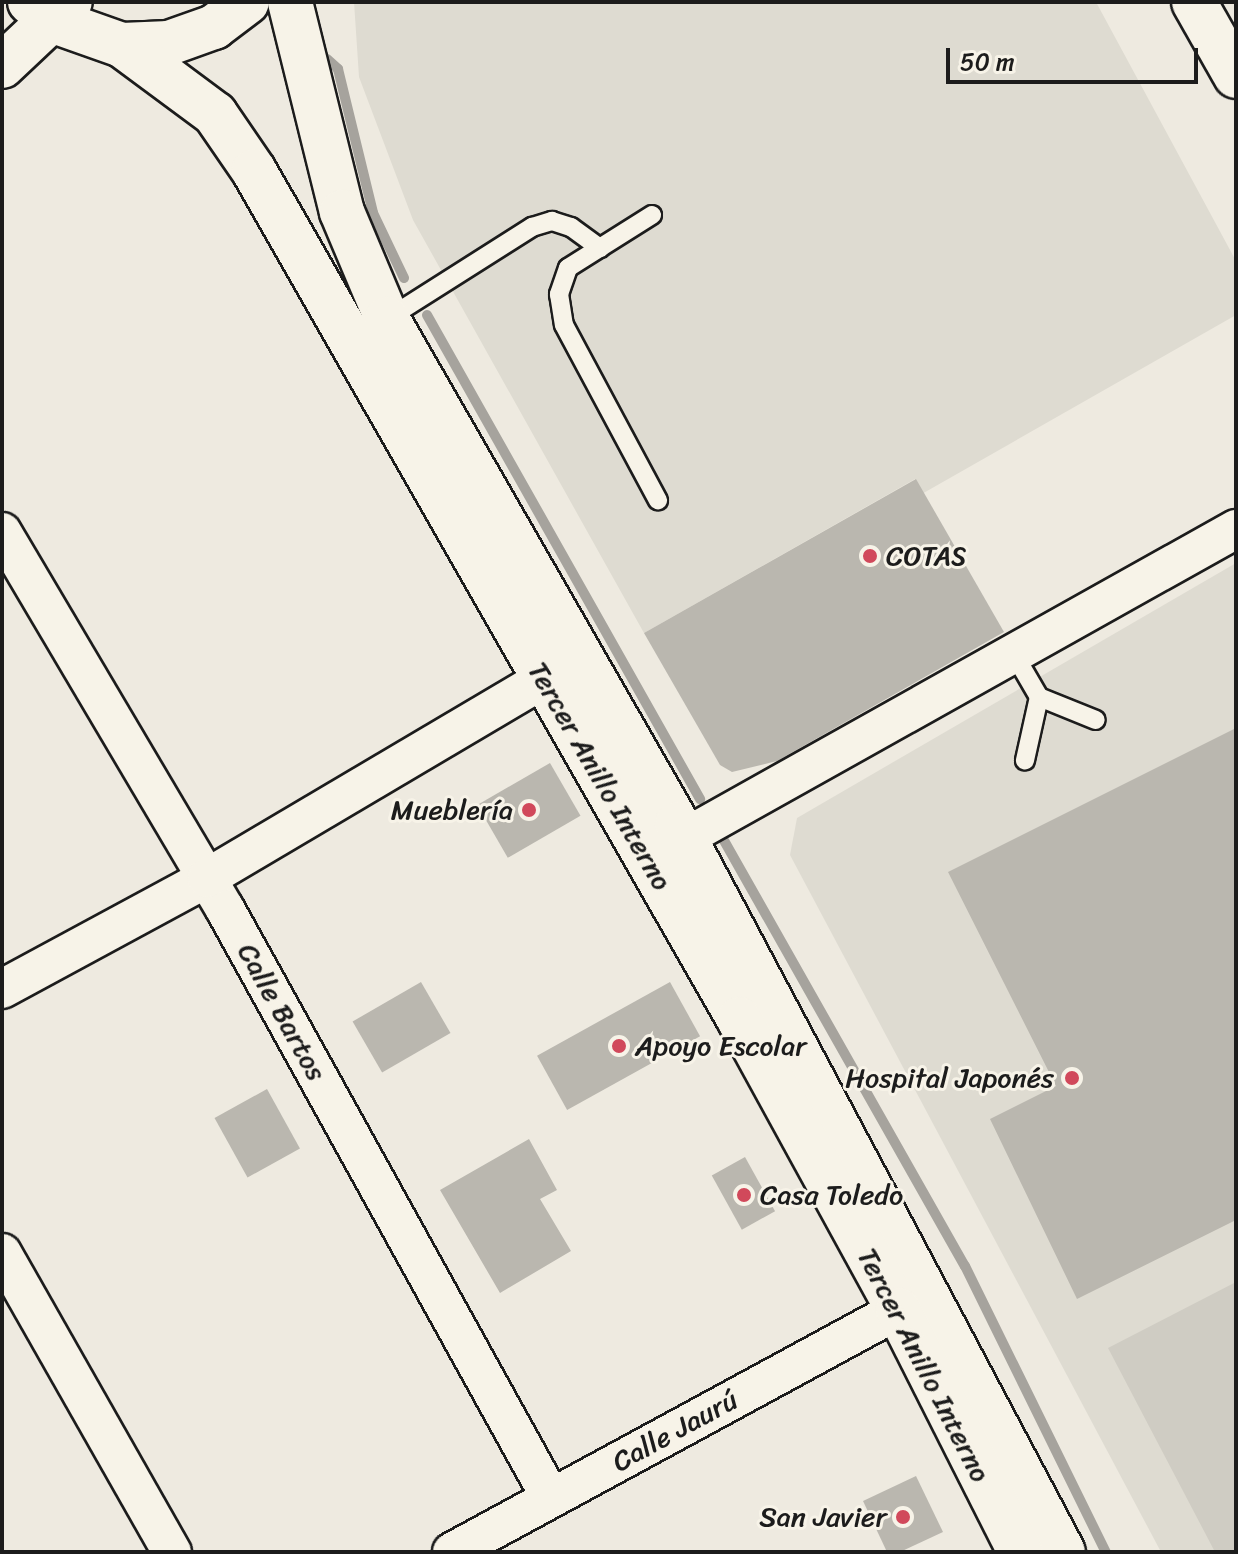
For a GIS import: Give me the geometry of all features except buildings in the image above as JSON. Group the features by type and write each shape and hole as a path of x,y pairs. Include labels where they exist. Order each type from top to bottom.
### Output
{"main road":[{"name":"Tercer Anillo Interno","path":"122,45 169,43 214,27 247,2"},
{"name":"Tercer Anillo Interno","path":"290,2 342,212 387,319 684,838 1063,1552"},
{"path":"1195,3 1236,76"},
{"name":"Tercer Anillo Interno","path":"50,8 122,45 215,114 254,171 739,1019 888,1292 1020,1552"},
{"path":"2,66 50,8"},
{"path":"456,522 516,592 641,813 654,828 684,838 679,864 683,895 829,1153 888,1292"},
{"path":"875,1196 900,1283 1039,1552"}],"street":[{"path":"684,838 1236,529"},
{"name":"Calle Bartos","path":"2,532 207,878 551,1498"},
{"path":"2,989 207,878 543,679"},
{"path":"2,1253 172,1552"},
{"name":"Calle Jaurú","path":"452,1552 551,1498 888,1292"}],"lane":[{"path":"652,215 568,268 559,294 564,325 658,500"},
{"path":"387,319 532,227 552,221 571,227 600,248"},
{"path":"1014,654 1039,697 1096,720"},
{"path":"1025,760 1039,697"}],"shaded area":[{"path":"354,2 1096,2 1236,261 1236,315 920,495 915,479 644,633 413,220 359,77"},
{"name":"Hospital Japonés","path":"1236,563 1236,1552 1161,1552 790,855 797,818"},
{"path":"1236,1282 1236,1552 1215,1552 1108,1348"}],"waterway":[{"path":"327,59 338,69 373,213 404,278"},
{"path":"427,315 700,799"},
{"path":"722,837 965,1266 1106,1552"}],"place":[{"name":"COTAS","path":"870,556"},
{"name":"Mueblería","path":"529,810"},
{"name":"Apoyo Escolar","path":"619,1046"},
{"name":"Hospital Japonés","path":"1072,1078"},
{"name":"Casa Toledo","path":"744,1195"},
{"name":"San Javier","path":"903,1517"}]}
